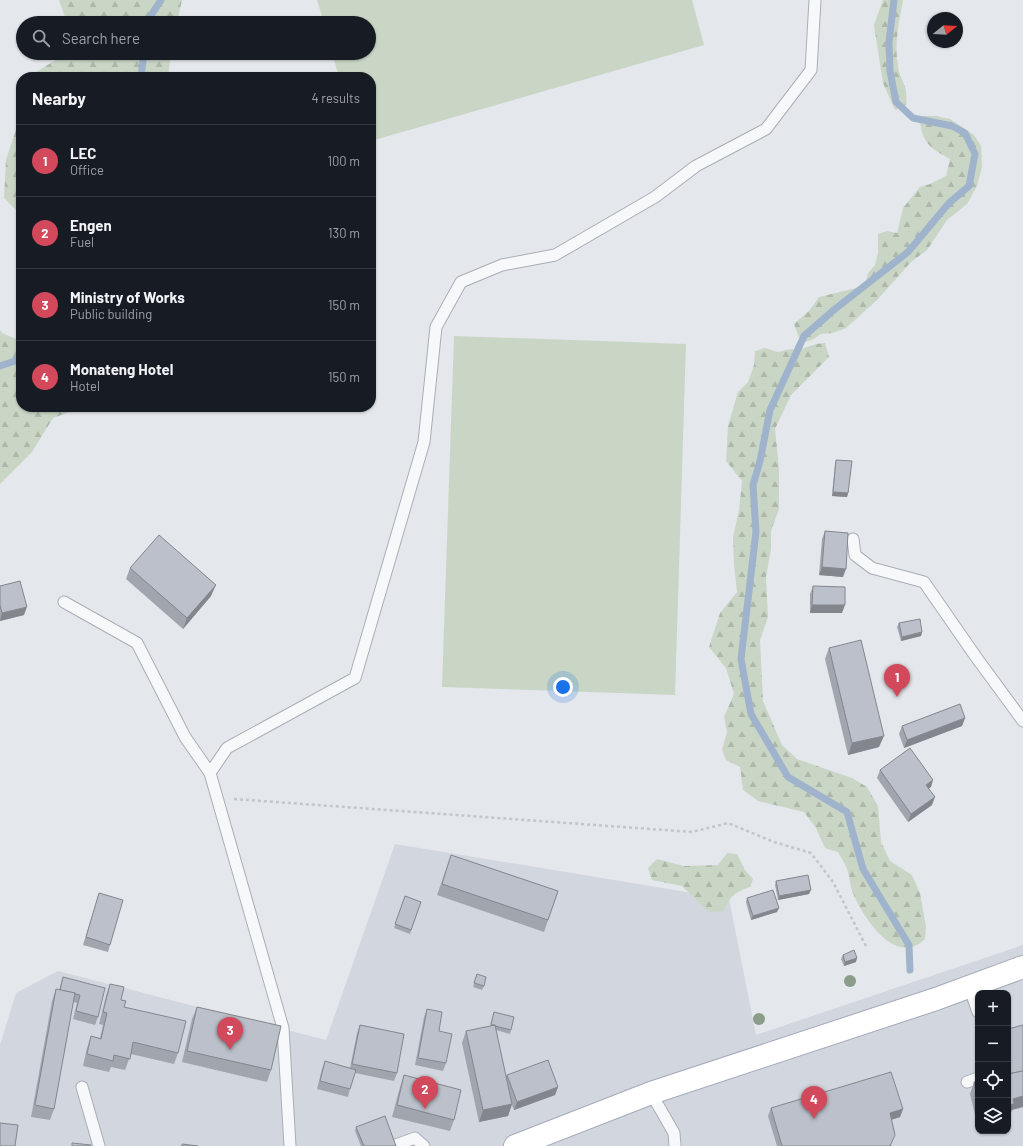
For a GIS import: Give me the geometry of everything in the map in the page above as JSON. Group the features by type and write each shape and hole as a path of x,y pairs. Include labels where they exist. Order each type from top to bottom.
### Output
{"main road":[{"path":"515,1146 651,1093 1023,967"}],"lane":[{"path":"210,773 227,748 355,678 424,442 436,328 461,282 502,265 556,255 655,197 696,166 766,129 811,70 815,0"},
{"path":"853,538 855,555 872,568 924,582 1023,721"},
{"path":"64,602 137,643 185,737 210,773 283,1028 290,1146"},
{"path":"969,986 975,1003"},
{"path":"967,1082 975,1079"},
{"path":"82,1087 99,1146"},
{"path":"651,1093 674,1133 675,1146"},
{"path":"393,1146 416,1138 424,1146"}],"path":[{"path":"217,798 692,832 728,824 774,842 811,853 833,882 866,948"}],"shaded area":[{"path":"395,844 729,899 756,1035 1023,945 1023,1146 0,1146 0,1045 16,993 58,971 326,1040"}],"green space":[{"path":"59,0 182,0 179,16 65,16"},
{"path":"317,0 692,0 704,45 376,140 376,72 338,72 334,60 376,60 376,16 322,16"},
{"path":"883,0 903,0 898,33 897,57 899,71 907,98 906,105 895,110 883,83 874,25"},
{"path":"56,60 170,60 169,72 36,72"},
{"path":"923,116 935,116 950,119 974,135 981,146 982,167 977,186 967,204 947,220 927,250 911,262 877,300 846,328 833,333 821,334 812,340 801,343 794,324 809,311 819,297 865,286 868,273 875,265 878,253 878,234 887,231 897,233 903,208 920,187 946,176 950,159 937,152 925,140 920,120"},
{"path":"16,129 16,210 4,198 6,160"},
{"path":"0,330 2,333 16,339 16,412 70,412 53,418 32,452 0,484"},
{"path":"454,336 686,344 675,695 442,687"},
{"path":"825,343 829,357 791,395 775,429 779,469 779,509 771,531 771,549 766,577 768,617 760,640 763,701 782,745 797,759 852,778 867,787 878,806 881,842 890,861 912,875 920,893 926,927 925,939 914,946 903,947 893,944 874,928 859,906 853,893 848,872 838,852 825,848 816,828 804,812 758,801 743,790 740,767 726,760 722,750 727,732 724,717 734,694 726,668 709,647 720,613 737,592 733,537 739,510 742,481 726,461 728,426 738,392 748,382 754,365 755,351 765,348 778,352 791,349 798,350 816,344"},
{"path":"727,853 737,854 745,870 753,879 750,887 736,893 730,899 724,911 709,912 682,886 652,880 648,868 657,859 684,866 718,865"}],"building":[{"path":"836,460 852,461 848,493 833,492"},
{"path":"825,531 848,533 846,569 822,567"},
{"path":"159,535 216,585 187,618 130,568"},
{"path":"20,581 27,607 2,613 0,605 0,586"},
{"path":"813,586 845,587 845,605 812,605"},
{"path":"920,619 922,632 902,637 899,623"},
{"path":"861,640 884,736 852,743 829,648"},
{"path":"960,704 965,718 907,740 902,726"},
{"path":"910,748 933,780 926,785 935,797 911,814 880,770"},
{"path":"451,855 558,891 548,920 442,884"},
{"path":"808,875 811,890 779,896 776,881"},
{"path":"773,890 779,908 753,916 747,898"},
{"path":"99,893 123,900 110,945 86,937"},
{"path":"405,896 421,902 411,930 395,924"},
{"path":"854,950 857,958 845,962 843,955"},
{"path":"477,974 486,977 484,986 474,983"},
{"path":"63,977 105,988 98,1017 76,1011 80,995 60,990"},
{"path":"110,984 124,987 121,1000 126,1001 124,1007 186,1021 178,1053 133,1042 130,1059 114,1055 113,1061 87,1054 91,1036 101,1039 107,1013 103,1012"},
{"path":"56,989 75,993 54,1109 35,1105"},
{"path":"197,1007 281,1026 271,1070 187,1051"},
{"path":"427,1009 442,1012 439,1031 452,1034 446,1063 418,1058"},
{"path":"494,1012 514,1017 511,1030 491,1024"},
{"path":"360,1025 404,1034 397,1073 352,1064"},
{"path":"495,1025 512,1104 483,1110 466,1031"},
{"path":"1023,1025 1023,1071 1011,1073 1011,1062 1011,1028"},
{"path":"548,1060 558,1087 517,1102 507,1075"},
{"path":"325,1061 356,1070 350,1089 320,1081"},
{"path":"1023,1071 1023,1096 1013,1099 1014,1104 1011,1104 1011,1098 1011,1073"},
{"path":"891,1072 903,1109 890,1113 895,1135 890,1146 782,1146 771,1108"},
{"path":"404,1075 461,1090 454,1120 397,1105"},
{"path":"385,1116 396,1146 364,1146 356,1127"},
{"path":"0,1123 18,1125 15,1146 0,1146"},
{"path":"72,1143 91,1145 91,1146 72,1146"},
{"path":"182,1144 198,1146 182,1146"}],"waterway":[{"path":"151,16 161,0"},
{"path":"894,0 889,42 890,71 896,102 913,118 952,126 965,133 975,154 969,186 949,203 908,252 835,309 804,336 770,410 760,461 753,485 756,532 741,659 751,714 788,777 847,812 863,869 909,945 910,970"},
{"path":"142,72 143,60"},
{"path":"0,366 16,360"}],"place":[{"name":"LEC","path":"897,697"},
{"name":"Ministry of Works","path":"230,1050"},
{"name":"Engen","path":"425,1109"},
{"name":"Monateng Hotel","path":"814,1119"}]}
